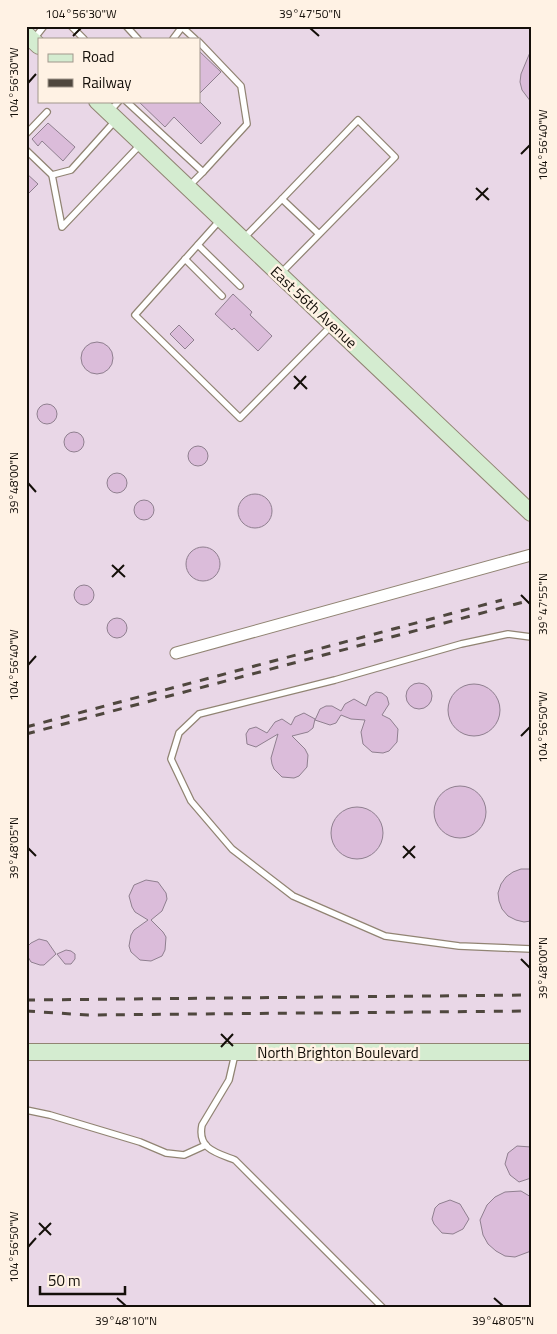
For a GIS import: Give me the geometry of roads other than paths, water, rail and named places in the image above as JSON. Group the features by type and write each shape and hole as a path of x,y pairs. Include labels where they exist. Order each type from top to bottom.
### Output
{"main road":[{"name":"East 56th Avenue","path":"110,109 141,143 531,513"},
{"name":"North Brighton Boulevard","path":"26,1052 531,1052"}],"street":[{"path":"176,653 531,556"}],"lane":[{"path":"33,40 44,26"},
{"path":"71,26 83,38"},
{"path":"126,26 137,38"},
{"path":"174,38 182,27 194,38"},
{"path":"188,188 247,124 242,86 200,43"},
{"path":"127,102 203,172"},
{"path":"52,175 71,170 110,109"},
{"path":"26,134 47,112"},
{"path":"243,240 358,120 395,157 279,274"},
{"path":"26,150 52,175 62,227 141,143"},
{"path":"282,199 319,234"},
{"path":"221,219 135,315 240,418 333,325"},
{"path":"198,245 240,286"},
{"path":"185,258 222,296"},
{"path":"531,637 508,634 461,644 335,680 199,714 179,733 171,759 191,801 232,850 294,896 386,936 459,946 531,949"},
{"path":"236,1053 229,1080 202,1125 200,1133 202,1141 210,1150 235,1160 382,1308"},
{"path":"26,1110 50,1115 140,1142 166,1153 184,1155 206,1145"}],"railway":[{"path":"26,727 502,600"},
{"path":"26,734 531,600"},
{"path":"26,1000 531,995"},
{"path":"26,1011 88,1015 531,1011"}]}
